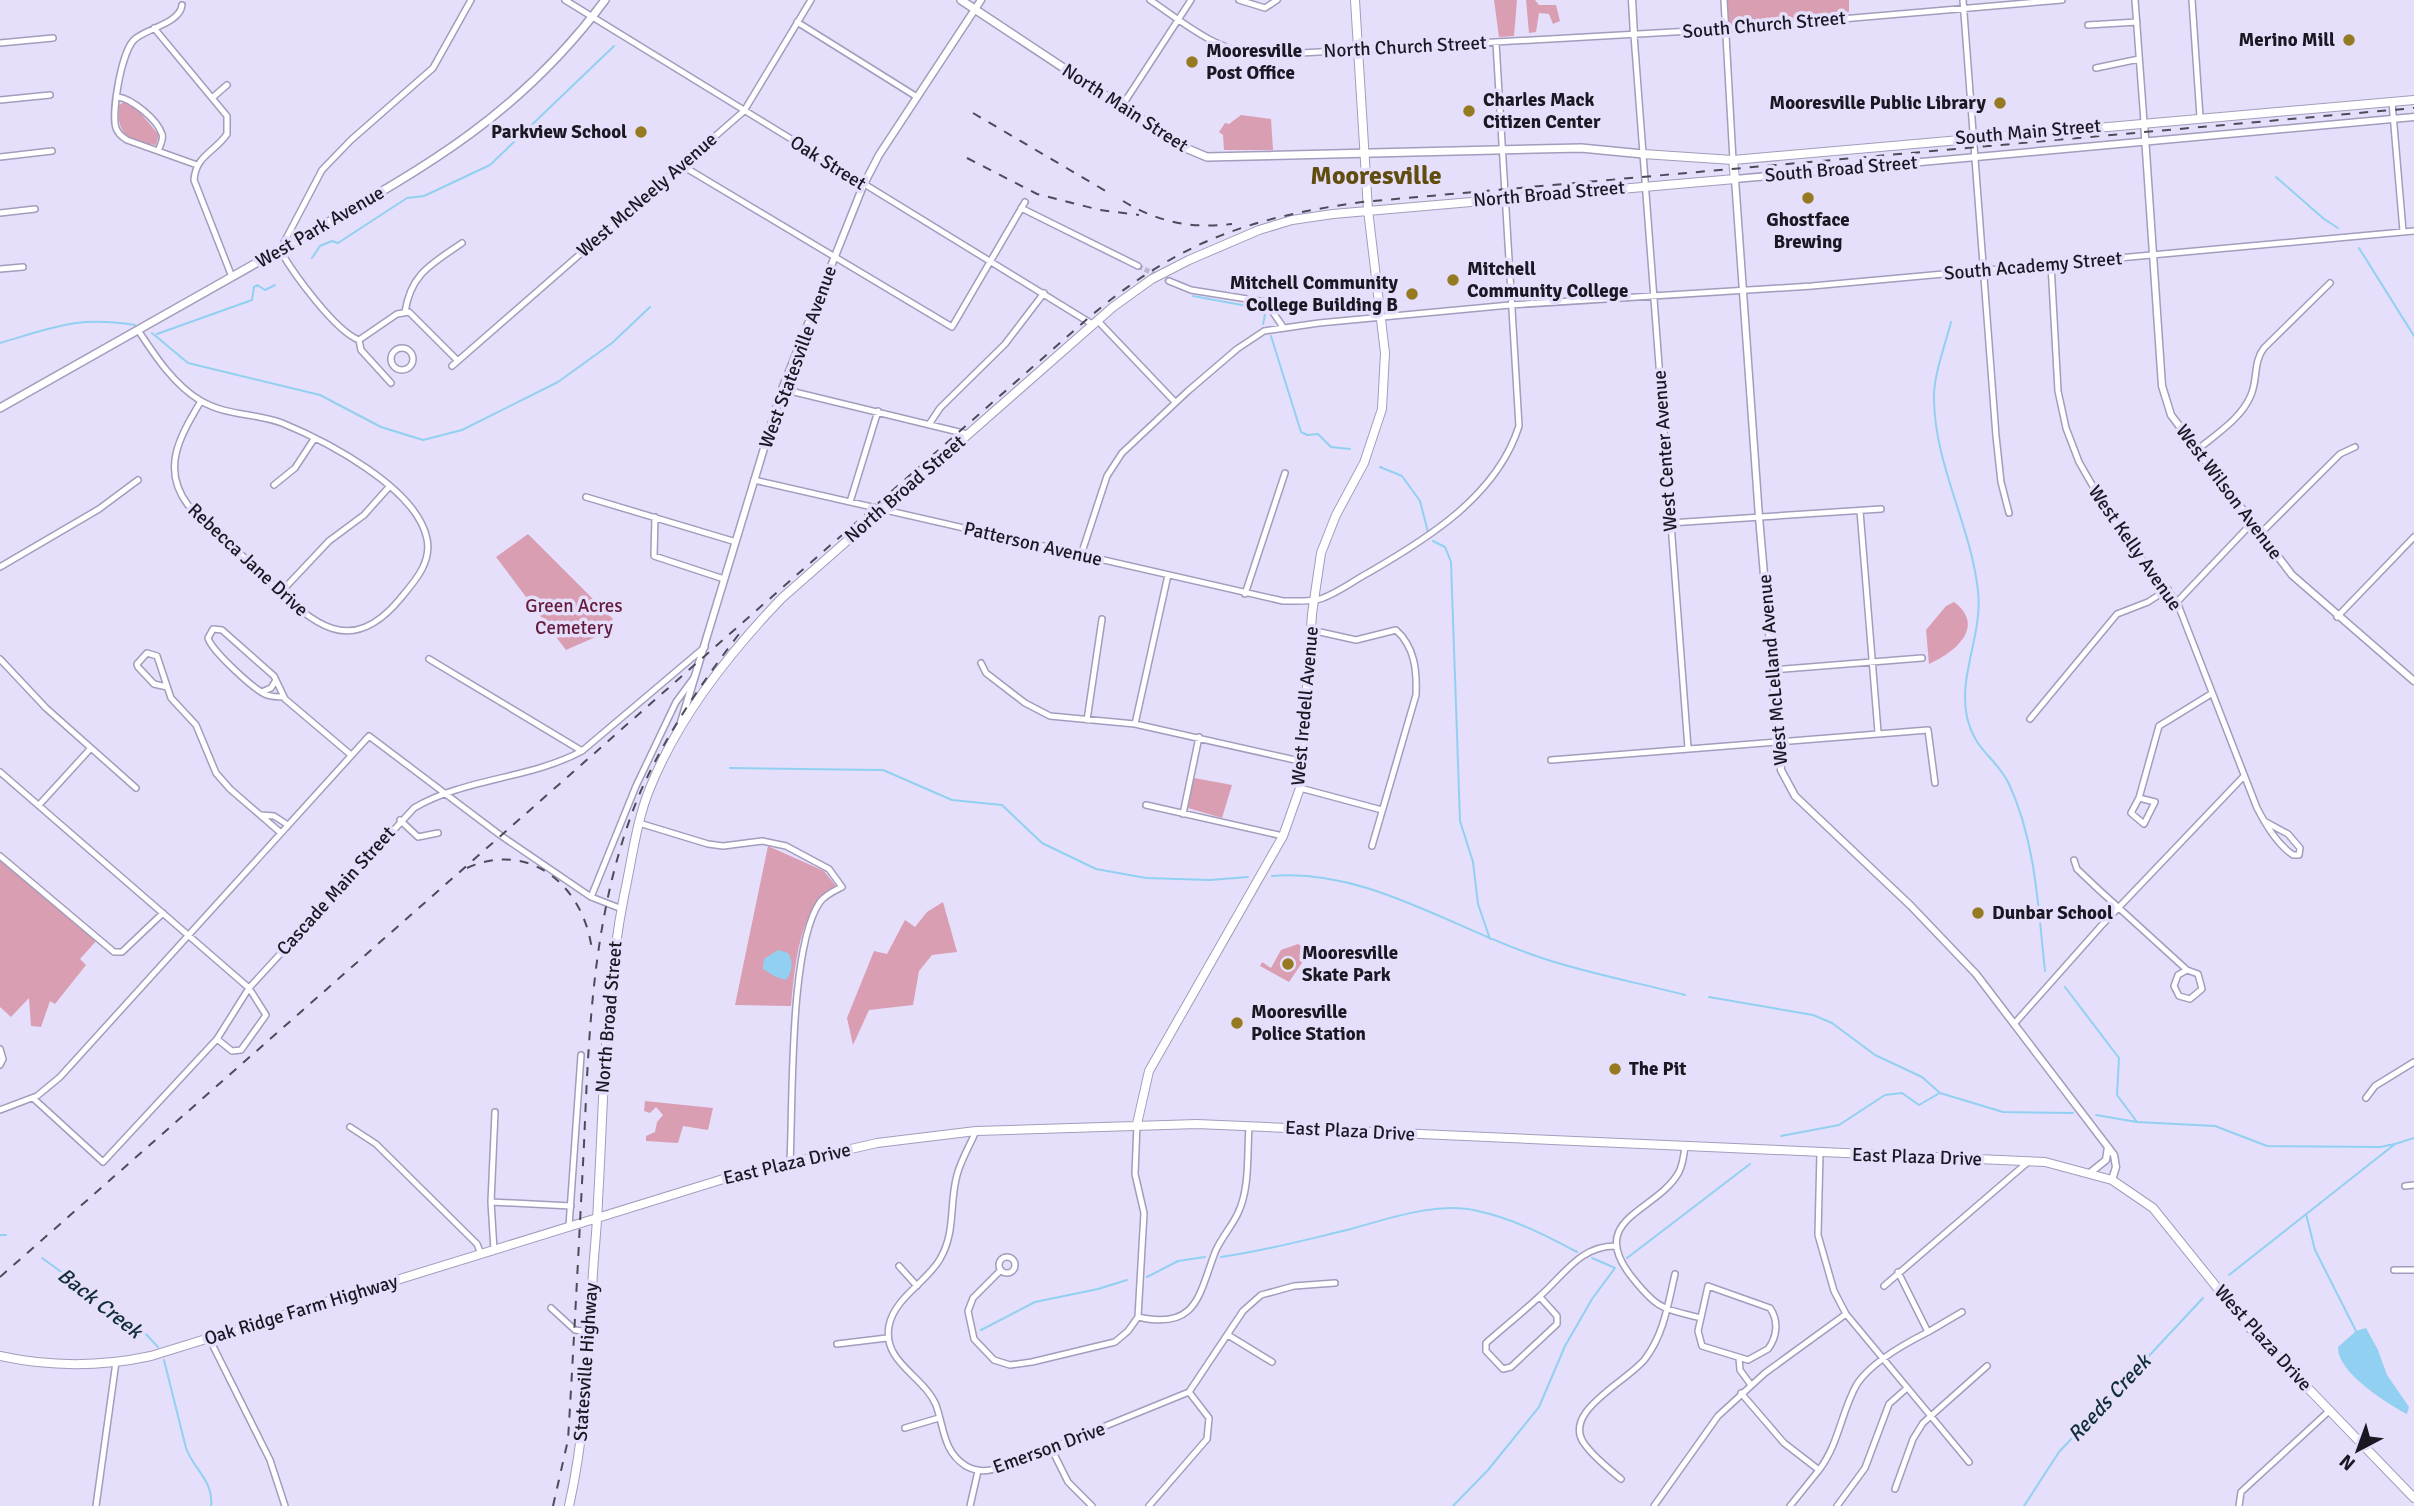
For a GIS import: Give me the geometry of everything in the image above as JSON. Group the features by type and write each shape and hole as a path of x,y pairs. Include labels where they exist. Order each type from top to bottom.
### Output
{"main road":[{"name":"West Park Avenue","path":"0,408 451,150 515,100 552,64 605,0"},
{"name":"North Main Street","path":"961,0 1183,147 1207,157 1581,149 1643,153"},
{"name":"West Iredell Avenue","path":"1137,1124 1149,1071 1283,836 1300,788 1304,762 1313,600 1327,534 1364,463 1382,409 1385,353 1368,210 1355,0"},
{"name":"South Main Street","path":"1643,153 1733,160 2414,100"},
{"name":"West McLelland Avenue","path":"1733,160 1735,179"},
{"name":"South Broad Street","path":"1645,186 1735,179"},
{"name":"North Broad Street","path":"597,1217 604,1034 609,978 639,823 650,788 679,730 743,640 768,612 1095,322 1152,279 1259,230 1293,220 1368,210 1645,186"},
{"name":"East Plaza Drive","path":"597,1217 790,1162 877,1143 976,1130 1137,1124 2028,1162 2091,1172 2112,1180"},
{"name":"West Plaza Drive","path":"2112,1180 2140,1198 2165,1220 2248,1326 2414,1498"},
{"name":"Oak Ridge Farm Highway","path":"1,1357 41,1363 116,1362 209,1338 597,1217"},
{"name":"Statesville Highway","path":"569,1506 584,1427 597,1217"}],"street":[{"path":"391,383 361,350 359,340 349,334 308,292 280,250 322,170 351,140 433,68 471,0"},
{"name":"Oak Street","path":"565,0 863,186 1095,322 1175,401"},
{"name":"West McNeely Avenue","path":"452,366 744,111 811,0"},
{"name":"West Statesville Avenue","path":"679,730 782,389 863,186 879,155 916,97 982,0"},
{"name":"North Church Street","path":"1150,0 1224,48 1244,54 1634,35"},
{"path":"1122,106 1191,0"},
{"path":"1240,0 1265,8 1276,0"},
{"path":"1632,0 1634,35"},
{"path":"1724,0 1733,160"},
{"path":"1963,0 1997,449 2009,513"},
{"name":"South Church Street","path":"1634,35 2062,0"},
{"path":"2135,0 2144,122"},
{"path":"2192,0 2200,117"},
{"path":"182,5 175,17 136,38 126,50 115,121 119,133 127,140 197,165"},
{"path":"797,22 916,97"},
{"path":"2088,25 2137,22"},
{"path":"154,28 227,116 229,128 223,139 204,155 197,165 195,188 232,277"},
{"name":"West Center Avenue","path":"1634,35 1688,748"},
{"path":"0,43 52,38"},
{"path":"1313,600 1332,593 1438,531 1468,503 1508,452 1517,434 1520,417 1514,305 1496,43"},
{"path":"2096,68 2139,59"},
{"path":"212,98 227,85"},
{"path":"0,100 50,95"},
{"path":"118,97 135,102 159,130 162,139 158,151"},
{"path":"2392,102 2403,232"},
{"name":"South Broad Street","path":"1735,179 2414,117"},
{"name":"West Wilson Avenue","path":"2144,122 2162,386 2171,415 2292,575 2337,617 2414,681"},
{"path":"0,157 52,150"},
{"path":"681,165 952,327 1023,205 1138,266"},
{"name":"West McLelland Avenue","path":"1735,179 1759,517 1781,770 1794,796 1954,950 2014,1024 2116,1158 2112,1180"},
{"path":"0,213 35,209"},
{"name":"South Academy Street","path":"1081,555 1114,465 1132,441 1252,337 1283,327 1514,305 1742,291 2414,230"},
{"path":"359,340 405,312 409,288 416,278 462,243"},
{"name":"West Kelly Avenue","path":"2051,264 2058,391 2066,428 2091,487 2118,530 2177,602 2211,694 2264,821 2288,851 2299,855 2301,851 2294,839 2264,821"},
{"path":"0,269 23,267"},
{"path":"1169,281 1191,290 1266,302 1283,327"},
{"path":"2197,450 2247,404 2255,383 2257,359 2264,348 2330,283"},
{"path":"930,423 940,408 1005,344 1044,293"},
{"path":"405,312 416,317 458,361"},
{"name":"Rebecca Jane Drive","path":"138,330 156,359 201,401 231,413 282,423 314,439 362,465 412,508 427,538 427,551 417,579 385,616 365,628 335,628 318,624 188,505 177,486 174,457 177,443 201,401"},
{"path":"403,348 411,353 413,362 409,367 403,370 394,366 392,357 397,349 403,348"},
{"path":"384,375 394,366"},
{"path":"782,389 967,434"},
{"path":"850,502 878,411"},
{"path":"274,485 295,468 314,439"},
{"path":"2260,534 2340,454 2355,447"},
{"path":"1245,594 1285,473"},
{"path":"0,567 99,509 138,480"},
{"name":"Patterson Avenue","path":"754,480 1245,594 1283,601 1313,600"},
{"path":"281,592 329,541 364,515 389,487"},
{"path":"586,497 736,542"},
{"path":"1670,523 1881,509"},
{"path":"1860,510 1878,732"},
{"path":"655,517 654,556 724,579"},
{"path":"2177,602 2252,523"},
{"path":"2337,617 2414,537"},
{"path":"1135,724 1168,575"},
{"path":"2031,719 2116,614 2148,602 2168,589"},
{"path":"1087,720 1102,619"},
{"path":"284,697 262,692 210,644 208,636 214,629 222,630 276,680 284,697 351,755"},
{"path":"1311,630 1356,640 1396,630 1412,653 1417,673 1416,695 1372,846"},
{"name":"Cascade Main Street","path":"33,1098 103,1162 217,1040 249,988 400,820 426,801 444,794 551,765 582,751 705,647"},
{"path":"167,687 154,684 138,667 137,664 148,653 157,656 171,698 201,733 211,763 223,782 281,833"},
{"path":"1772,670 1922,658"},
{"path":"0,659 46,708 136,788"},
{"path":"429,659 582,751"},
{"path":"981,663 986,673 1037,710 1064,719 1135,724 1304,762"},
{"path":"591,897 636,786 676,702 693,679"},
{"path":"262,692 271,688 276,680"},
{"path":"2139,798 2155,802 2144,824 2131,813 2139,798 2159,726 2211,694"},
{"path":"1551,760 1928,730 1935,783"},
{"path":"0,1110 33,1098 60,1077 369,736 444,794 591,897 622,909"},
{"path":"1184,814 1199,737"},
{"path":"39,805 92,748"},
{"path":"1,775 249,988 266,1015 241,1050 232,1051 217,1040"},
{"path":"2014,1024 2119,906 2244,776"},
{"path":"1300,788 1382,810"},
{"path":"1146,805 1283,836"},
{"path":"261,815 275,816 288,825"},
{"path":"400,820 418,837 431,837 438,832"},
{"path":"639,823 716,845 775,842 829,869 842,887 825,897 814,913 801,967 790,1162"},
{"path":"0,856 114,952 122,952 163,913"},
{"path":"2074,860 2077,869 2188,970 2198,974 2203,983 2200,994 2190,999 2179,996 2174,986 2178,975 2188,970"},
{"path":"0,1049 3,1059 0,1065"},
{"path":"569,1226 581,1055"},
{"path":"2366,1098 2375,1086 2414,1062"},
{"path":"494,1250 491,1202 495,1112"},
{"name":"West Iredell Avenue","path":"1137,1124 1135,1174 1144,1213 1138,1317"},
{"path":"350,1127 364,1134 384,1152 477,1244 481,1254"},
{"path":"1001,1270 973,1298 968,1311 974,1339 993,1360 1010,1365 1115,1342 1128,1331 1138,1317 1165,1320 1185,1313 1204,1289 1216,1249 1238,1212 1244,1192 1249,1127"},
{"path":"837,1344 887,1338 891,1317 932,1270 948,1244 957,1175 976,1130"},
{"path":"2091,1172 2106,1160 2107,1145"},
{"path":"1685,1146 1683,1163 1675,1178 1628,1218 1619,1230 1615,1246 1620,1262 1650,1299 1667,1309 1702,1318"},
{"path":"1820,1153 1818,1234 1834,1291 1846,1314 1969,1462"},
{"path":"1884,1286 2028,1162"},
{"path":"2405,1186 2414,1185"},
{"path":"491,1202 571,1206"},
{"path":"1540,1297 1557,1317 1558,1324 1511,1367 1503,1368 1486,1351 1486,1343 1540,1297 1582,1256 1615,1246"},
{"path":"899,1266 917,1286"},
{"path":"2394,1270 2414,1270"},
{"path":"1898,1272 1928,1332"},
{"path":"1621,1479 1583,1442 1578,1430 1581,1416 1644,1359 1659,1337 1675,1274"},
{"path":"1149,1506 1207,1439 1209,1418 1189,1392 1243,1311 1261,1295 1294,1286 1335,1283"},
{"path":"1708,1286 1770,1308 1776,1322 1772,1344 1756,1358 1739,1359 1702,1346 1698,1331 1708,1286"},
{"path":"551,1308 575,1330 590,1332"},
{"path":"1790,1506 1831,1455 1858,1383 1902,1345 1962,1312"},
{"path":"1654,1506 1718,1416 1741,1393 1846,1314"},
{"path":"1228,1335 1272,1362"},
{"path":"209,1338 270,1460 285,1506"},
{"name":"Emerson Drive","path":"887,1338 899,1361 928,1392 953,1454 968,1467 978,1471 988,1471 1051,1448 1189,1392"},
{"path":"1739,1359 1743,1376 1751,1385"},
{"path":"96,1506 116,1362"},
{"path":"1895,1489 1913,1439 1930,1416 1987,1366"},
{"path":"1838,1506 1865,1468 1889,1404 1907,1388"},
{"path":"1741,1393 1776,1434 1819,1470"},
{"path":"2239,1506 2241,1492 2329,1411"},
{"path":"905,1428 939,1418"},
{"path":"1051,1448 1068,1482 1092,1506"},
{"path":"972,1506 978,1471"}],"green space":[{"path":"1494,0 1517,0 1514,36 1499,37"},
{"path":"1526,0 1535,0 1539,5 1556,5 1560,21 1553,24 1549,14 1539,13 1536,32 1529,33"},
{"path":"1727,0 1849,0 1849,12 1728,25"},
{"path":"125,101 132,103 159,135 156,145 131,139 122,130 119,105"},
{"path":"1241,115 1271,119 1273,150 1224,150 1223,135 1219,132 1225,123 1229,124"},
{"name":"Green Acres Cemetery","path":"528,534 613,619 600,635 566,650 496,557"},
{"path":"1954,602 1967,620 1964,638 1949,653 1929,664 1926,630 1946,606"},
{"path":"1194,778 1232,785 1222,818 1188,808"},
{"path":"768,846 824,871 836,886 823,896 806,923 797,957 791,1006 735,1005"},
{"path":"0,856 98,939 80,959 86,965 55,1004 50,1001 41,1027 31,1026 29,998 11,1017 0,1007"},
{"path":"943,902 957,952 932,955 919,971 913,1005 869,1010 853,1045 847,1018 874,951 887,954 905,920 915,927 927,912"},
{"name":"Mooresville Skate Park","path":"1298,944 1310,951 1289,982 1260,966 1262,962 1271,968 1281,950"},
{"path":"645,1101 713,1108 708,1130 683,1126 678,1143 646,1141 646,1136 655,1132 657,1122 663,1115 656,1107 650,1113 644,1111"}],"water":[{"path":"778,950 788,953 791,959 792,966 786,980 763,969 764,959"},
{"path":"2366,1328 2387,1375 2409,1407 2407,1414 2364,1386 2340,1357 2338,1347 2356,1331"}],"waterway":[{"path":"312,258 320,246 332,241 338,243 407,198 424,196 490,165 614,46"},
{"path":"2276,177 2338,228"},
{"path":"2359,248 2414,336"},
{"path":"157,334 252,300 254,287 257,285 265,290 275,285"},
{"path":"1193,296 1258,308 1265,315 1263,324"},
{"path":"152,333 188,363 320,395 381,427 423,440 462,430 558,382 612,343 650,307"},
{"path":"0,343 66,325 97,322 135,325"},
{"path":"1951,322 1937,371 1934,400 1940,449 1968,543 1978,591 1977,623 1966,686 1967,717 1975,738 2004,775 2018,806 2035,876 2045,971"},
{"path":"1271,336 1301,432 1307,435 1318,434 1331,447 1350,449"},
{"path":"1380,467 1402,476 1420,501 1428,532"},
{"path":"1433,541 1445,547 1451,562 1460,821 1473,862 1478,904 1490,939"},
{"path":"730,768 883,770 952,800 1002,805 1042,843 1096,869 1146,878 1210,880 1248,877"},
{"path":"1272,876 1308,876 1378,891 1545,959 1685,995"},
{"path":"2065,987 2119,1058 2117,1095 2137,1122"},
{"path":"1709,997 1813,1015 1832,1023 1875,1055 1922,1077 1940,1093 2003,1112 2073,1113"},
{"path":"1781,1136 1839,1125 1885,1095 1902,1093 1919,1105 1938,1094"},
{"path":"2096,1115 2137,1122 2215,1126 2267,1146 2380,1147 2395,1144"},
{"name":"Reeds Creek","path":"2229,1275 2395,1144 2414,1138"},
{"path":"1627,1258 1750,1164"},
{"path":"1221,1257 1284,1245 1412,1213 1446,1208 1462,1208 1504,1218 1577,1252"},
{"path":"2306,1214 2315,1250 2356,1331"},
{"name":"Back Creek","path":"0,1235 6,1235"},
{"path":"1147,1277 1178,1261 1205,1257"},
{"name":"Back Creek","path":"42,1258 143,1331 158,1347"},
{"path":"1453,1506 1488,1470 1539,1407 1565,1346 1592,1299 1615,1268 1592,1258"},
{"path":"981,1330 1035,1302 1127,1280"},
{"name":"Reeds Creek","path":"2024,1506 2059,1452 2203,1298"},
{"name":"Back Creek","path":"164,1360 186,1448 207,1482 211,1506"}],"tunnel":[{"path":"1138,266 1169,281"}],"railway":[{"path":"0,1277 1086,320 1119,293 1182,253 1247,226 1283,216 1362,202 2414,108"},
{"path":"973,113 1109,193"},
{"path":"967,158 1037,194 1100,210 1139,215"},
{"path":"1123,201 1149,214 1175,222 1232,224"},
{"path":"553,1506 568,1440 591,1013 602,927 611,884 637,800 658,756 696,693 739,634"},
{"path":"467,868 490,861 513,860 533,865 551,875 579,907 592,951"}],"place":[{"name":"Merino Mill","path":"2349,40"},
{"name":"Mooresville Post Office","path":"1192,62"},
{"name":"Mooresville Public Library","path":"2000,103"},
{"name":"Charles Mack Citizen Center","path":"1469,111"},
{"name":"Parkview School","path":"641,132"},
{"name":"Ghostface Brewing","path":"1808,198"},
{"name":"Mitchell Community College","path":"1453,280"},
{"name":"Mitchell Community College Building B","path":"1412,294"},
{"name":"Dunbar School","path":"1978,913"},
{"name":"Mooresville Skate Park","path":"1288,964"},
{"name":"Mooresville Police Station","path":"1237,1023"},
{"name":"The Pit","path":"1615,1069"}],"district":[{"name":"Mooresville","path":"1376,176"}]}
